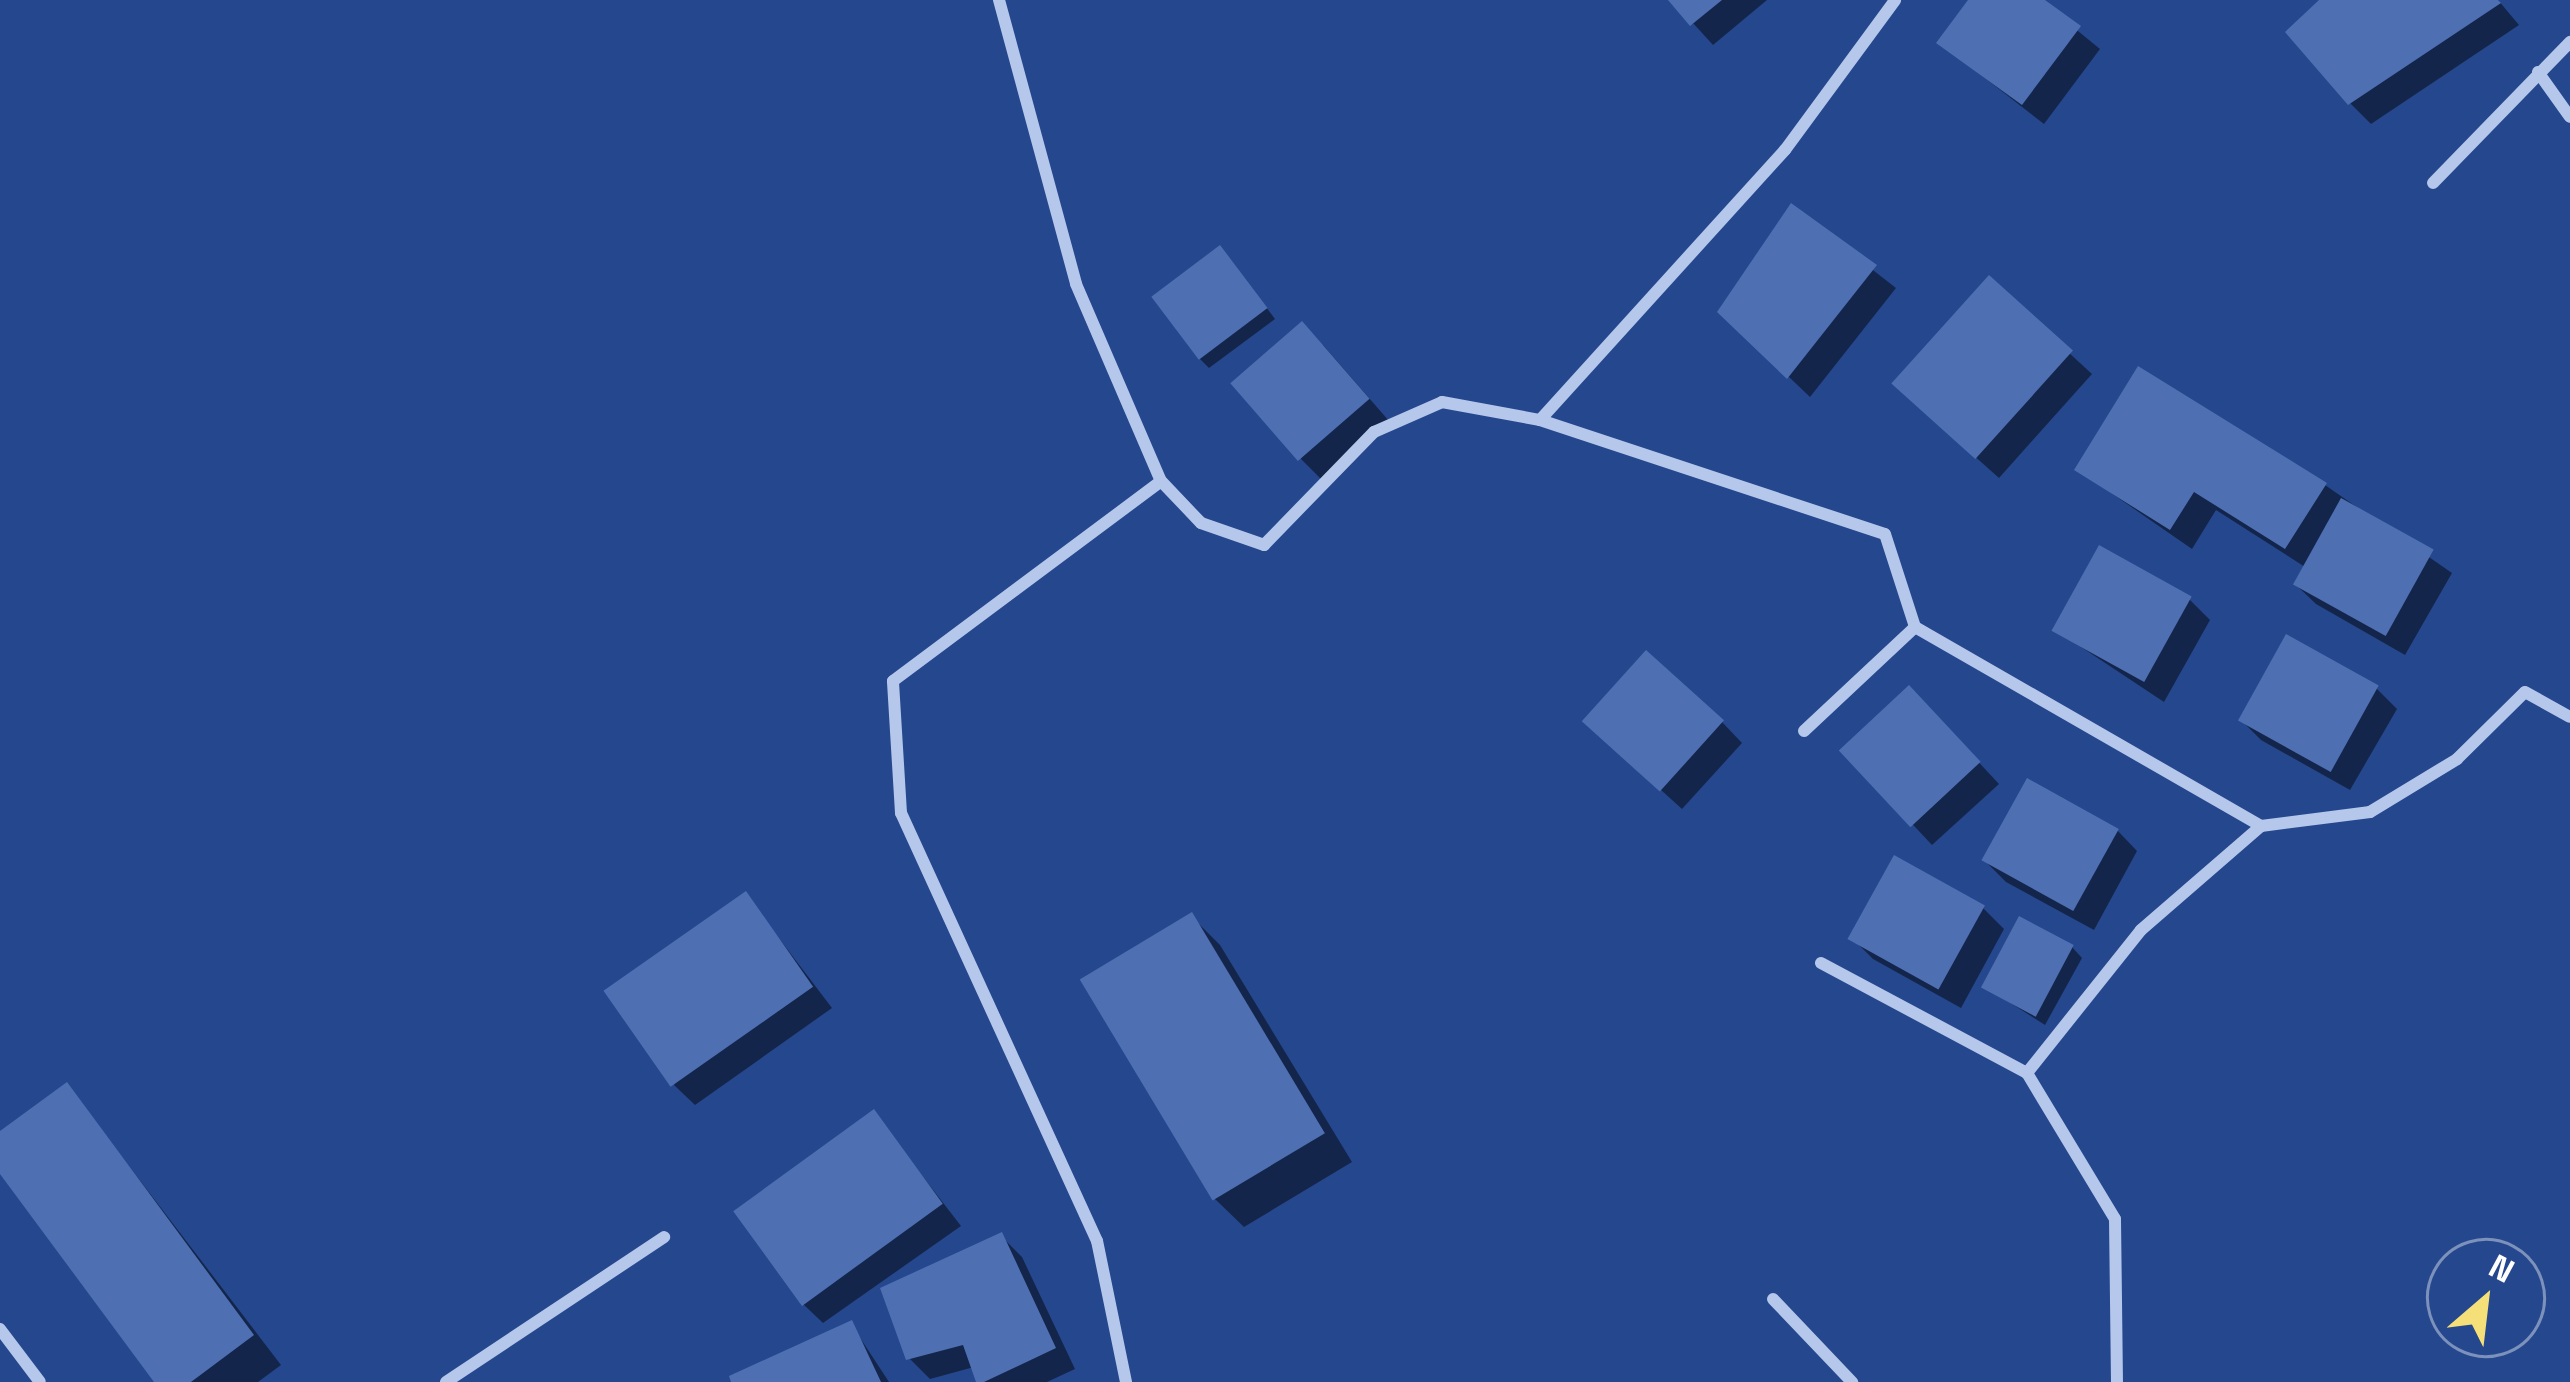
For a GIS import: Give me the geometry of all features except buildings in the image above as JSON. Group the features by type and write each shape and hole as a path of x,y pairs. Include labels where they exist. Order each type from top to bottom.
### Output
{"street":[{"path":"999,0 1076,284 1161,481 1201,523 1264,544 1375,432 1442,402 1540,420 1885,535 1915,627 2261,826"},
{"path":"1540,420 1785,150 1895,0"},
{"path":"2433,183 2570,42"},
{"path":"2538,72 2570,117"},
{"path":"1126,1382 1097,1241 901,813 893,681 1161,481"},
{"path":"1804,731 1915,627"},
{"path":"2027,1073 2140,930 2261,826 2370,812 2457,759 2525,692 2570,716"},
{"path":"1821,963 2027,1073 2115,1219 2117,1382"},
{"path":"446,1382 664,1237"},
{"path":"1773,1299 1852,1382"},
{"path":"0,1329 40,1382"}]}
